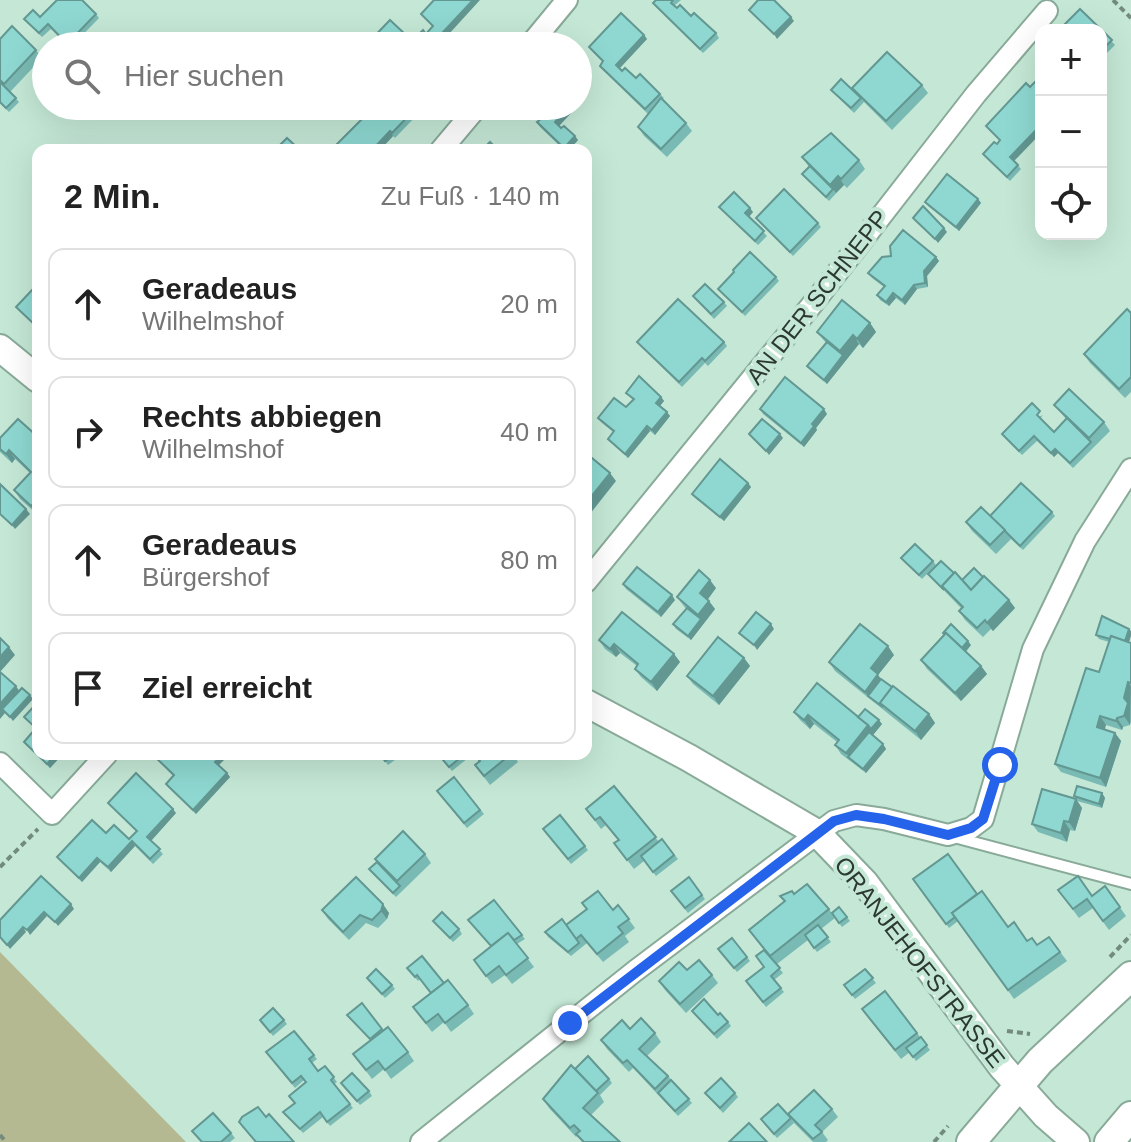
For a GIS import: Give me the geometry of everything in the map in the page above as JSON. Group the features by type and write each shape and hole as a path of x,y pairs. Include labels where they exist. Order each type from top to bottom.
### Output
{"main road":[{"path":"971,1142 1040,1061 1131,976"},
{"path":"1109,1142 1131,1116"}],"street":[{"path":"541,32 567,0"},
{"name":"AN DER SCHNEPP","path":"592,575 819,296 976,94 1047,11"},
{"path":"446,144 466,120"},
{"path":"0,348 32,374"},
{"path":"421,1142 635,971 834,821 856,815 948,835 971,828 983,819 1033,649 1085,541 1131,469"},
{"name":"ORANJEHOFSTRASSE","path":"592,706 689,758 817,833 865,883 986,1048 1046,1116 1076,1142"},
{"path":"0,763 52,814 102,760"}],"lane":[{"path":"948,835 1131,884"}],"path":[{"path":"1113,0 1131,18"},
{"path":"0,867 52,814"}],"green space":[{"path":"0,952 186,1142 0,1142"}],"building":[{"path":"57,0 82,0 96,14 79,32 56,32 48,24 38,32 24,19 33,10 40,17"},
{"path":"434,0 473,0 443,32 428,32 433,26 421,14"},
{"path":"656,0 673,0 671,3 677,8 680,5 691,16 694,13 716,33 700,49 653,3"},
{"path":"758,0 774,0 791,17 774,34 749,10"},
{"path":"1080,9 1095,24 1065,24"},
{"path":"621,13 644,35 616,65 636,78 640,74 660,94 645,109 600,66 603,61 592,50 592,44"},
{"path":"390,20 403,32 378,32"},
{"path":"12,26 32,46 32,54 4,84 0,80 0,39"},
{"path":"887,52 922,85 886,121 852,88"},
{"path":"841,79 861,98 851,108 831,90"},
{"path":"0,82 16,98 6,108 0,102"},
{"path":"1035,82 1035,131 1010,157 1018,165 1007,177 983,154 1000,140 986,126 1026,83 1030,87"},
{"path":"661,98 686,123 661,149 638,127"},
{"path":"361,120 404,120 378,144 337,144"},
{"path":"557,120 555,122 561,128 564,126 575,136 568,144 560,144 537,122"},
{"path":"831,133 859,160 841,179 838,176 830,185 802,157"},
{"path":"810,166 833,189 826,197 802,174"},
{"path":"947,174 978,199 956,227 925,202"},
{"path":"784,189 818,223 790,252 756,218"},
{"path":"734,192 750,208 745,213 764,231 755,241 719,207"},
{"path":"923,206 944,228 935,239 913,218"},
{"path":"903,230 936,257 924,271 925,283 914,285 902,300 893,293 886,302 877,295 885,286 868,273 882,257 891,256 890,246"},
{"path":"750,252 776,277 742,312 718,289"},
{"path":"705,284 724,302 711,314 693,296"},
{"path":"32,290 32,322 16,307"},
{"path":"678,299 724,342 705,361 702,358 679,382 637,342"},
{"path":"842,300 870,323 857,339 853,335 840,351 817,332"},
{"path":"1127,309 1131,313 1131,377 1119,389 1084,354"},
{"path":"827,342 843,355 824,380 807,366"},
{"path":"639,376 661,397 656,403 667,412 652,430 647,426 625,454 608,439 614,431 598,418 614,398 626,407 634,399 626,393"},
{"path":"785,377 824,409 801,443 760,409"},
{"path":"1069,389 1104,422 1089,438 1054,405"},
{"path":"1032,403 1040,411 1037,415 1054,432 1067,418 1091,442 1070,463 1055,449 1051,453 1034,436 1019,451 1002,434"},
{"path":"18,419 32,432 31,506 14,490 31,472 9,450 6,454 0,449 0,438"},
{"path":"762,419 780,434 766,451 749,434"},
{"path":"592,458 610,473 592,496"},
{"path":"720,459 748,483 720,517 692,494"},
{"path":"1021,483 1052,512 1020,546 990,516"},
{"path":"0,484 26,509 12,525 0,514"},
{"path":"981,507 1005,530 990,545 966,522"},
{"path":"915,544 933,561 919,575 901,558"},
{"path":"941,561 954,573 942,586 944,590 928,574"},
{"path":"637,567 672,595 658,612 623,584"},
{"path":"974,568 983,577 971,590 962,580"},
{"path":"699,570 710,580 700,593 709,601 698,615 677,597"},
{"path":"955,572 971,590 984,576 1009,600 987,623 985,620 977,628 959,611 963,607 942,586"},
{"path":"687,608 701,619 688,636 673,624"},
{"path":"622,612 674,654 651,682 635,669 638,664 614,644 610,649 599,640"},
{"path":"756,612 771,624 754,645 739,633"},
{"path":"1102,616 1129,629 1125,641 1096,635"},
{"path":"860,624 888,646 871,668 878,674 865,692 829,662"},
{"path":"951,624 968,641 962,648 943,633"},
{"path":"946,633 981,666 955,693 921,660"},
{"path":"1111,636 1131,643 1131,683 1128,682 1124,698 1128,703 1124,716 1116,721 1100,716 1097,727 1115,733 1100,778 1055,764 1086,668 1099,672"},
{"path":"718,637 744,658 713,696 687,676"},
{"path":"0,638 9,647 0,657"},
{"path":"0,672 16,686 0,704"},
{"path":"881,679 892,687 880,703 883,707 868,696"},
{"path":"817,683 868,725 846,753 835,745 839,740 808,715 804,720 794,712"},
{"path":"893,686 929,714 915,731 880,703"},
{"path":"22,688 30,695 10,717 2,709"},
{"path":"32,708 32,724 24,717"},
{"path":"865,709 879,720 871,729 858,717"},
{"path":"869,732 883,744 863,769 848,757"},
{"path":"32,733 32,750 24,742"},
{"path":"158,760 217,760 215,762 227,773 193,810 166,784 174,775"},
{"path":"443,760 458,760 449,767"},
{"path":"504,760 484,776 475,765 480,761"},
{"path":"136,773 173,809 147,837 160,849 150,859 132,841 108,867 97,858 79,878 57,857 92,820 106,833 114,825 129,839 137,831 108,803"},
{"path":"454,777 480,810 464,823 437,791"},
{"path":"614,786 656,837 627,860 614,843 619,840 600,817 595,820 586,809"},
{"path":"1077,786 1102,793 1099,804 1074,796"},
{"path":"1042,789 1076,799 1069,822 1064,821 1061,833 1032,824"},
{"path":"560,815 585,846 568,859 543,829"},
{"path":"403,831 425,854 397,881 375,859"},
{"path":"662,839 674,855 653,872 641,856"},
{"path":"948,854 977,894 952,913 955,917 946,924 913,879"},
{"path":"377,862 400,886 393,893 369,869"},
{"path":"41,876 71,904 55,922 44,912 27,930 23,927 7,945 0,937 0,920"},
{"path":"1078,876 1092,896 1105,886 1120,907 1103,921 1087,899 1073,909 1058,890"},
{"path":"356,877 383,904 372,920 360,915 343,932 322,910"},
{"path":"689,877 702,895 685,908 671,891"},
{"path":"807,884 829,909 770,956 749,930 785,901 780,896 792,891 794,894"},
{"path":"598,891 613,910 618,905 629,919 618,927 623,933 597,954 581,935 576,939 566,925 587,909 582,903"},
{"path":"982,891 1008,927 1014,922 1027,941 1032,938 1037,945 1049,937 1060,952 1008,990 952,913"},
{"path":"494,900 522,935 514,940 508,933 491,946 468,920"},
{"path":"839,907 847,917 839,923 832,913"},
{"path":"442,912 459,929 450,938 433,921"},
{"path":"562,919 579,943 568,952 545,932"},
{"path":"818,925 828,937 814,948 805,935"},
{"path":"508,933 528,958 506,975 499,966 486,976 474,960"},
{"path":"732,938 747,957 734,968 718,949"},
{"path":"764,950 780,968 771,976 781,988 763,1002 746,981 764,967 756,956"},
{"path":"422,956 444,983 431,993 407,968"},
{"path":"699,960 712,975 680,1004 659,981 679,962 687,970"},
{"path":"376,969 392,985 382,994 367,978"},
{"path":"865,969 873,978 852,995 844,985"},
{"path":"448,980 468,1005 445,1023 438,1014 426,1023 413,1007"},
{"path":"885,991 917,1033 895,1050 862,1009"},
{"path":"704,999 728,1022 714,1034 692,1011"},
{"path":"362,1003 382,1029 370,1039 347,1015"},
{"path":"273,1008 284,1020 270,1032 260,1020"},
{"path":"641,1018 655,1033 639,1049 668,1076 655,1089 627,1060 623,1063 601,1040 622,1020 630,1029"},
{"path":"388,1027 408,1052 385,1070 378,1061 366,1070 353,1054"},
{"path":"294,1031 314,1055 309,1059 318,1071 325,1066 334,1077 331,1080 350,1104 327,1122 320,1112 300,1129 283,1112 295,1103 289,1096 306,1082 301,1076 292,1083 266,1052"},
{"path":"921,1037 927,1045 913,1057 906,1048"},
{"path":"588,1056 609,1079 596,1091 575,1069"},
{"path":"571,1065 598,1093 583,1108 620,1142 584,1142 576,1134 580,1131 574,1125 570,1128 543,1099"},
{"path":"352,1073 369,1091 357,1101 341,1083"},
{"path":"721,1078 735,1093 720,1108 705,1093"},
{"path":"671,1080 689,1099 675,1111 658,1093"},
{"path":"814,1090 832,1109 815,1125 822,1132 813,1139 788,1114"},
{"path":"778,1104 791,1118 774,1134 761,1119"},
{"path":"258,1107 266,1117 269,1114 294,1142 256,1142 239,1122"},
{"path":"213,1113 231,1133 221,1142 202,1142 192,1131"},
{"path":"749,1123 767,1142 729,1142"}],"route":[{"path":"570,1023 834,821 856,815 948,835 971,828 983,819 1000,765"}]}
